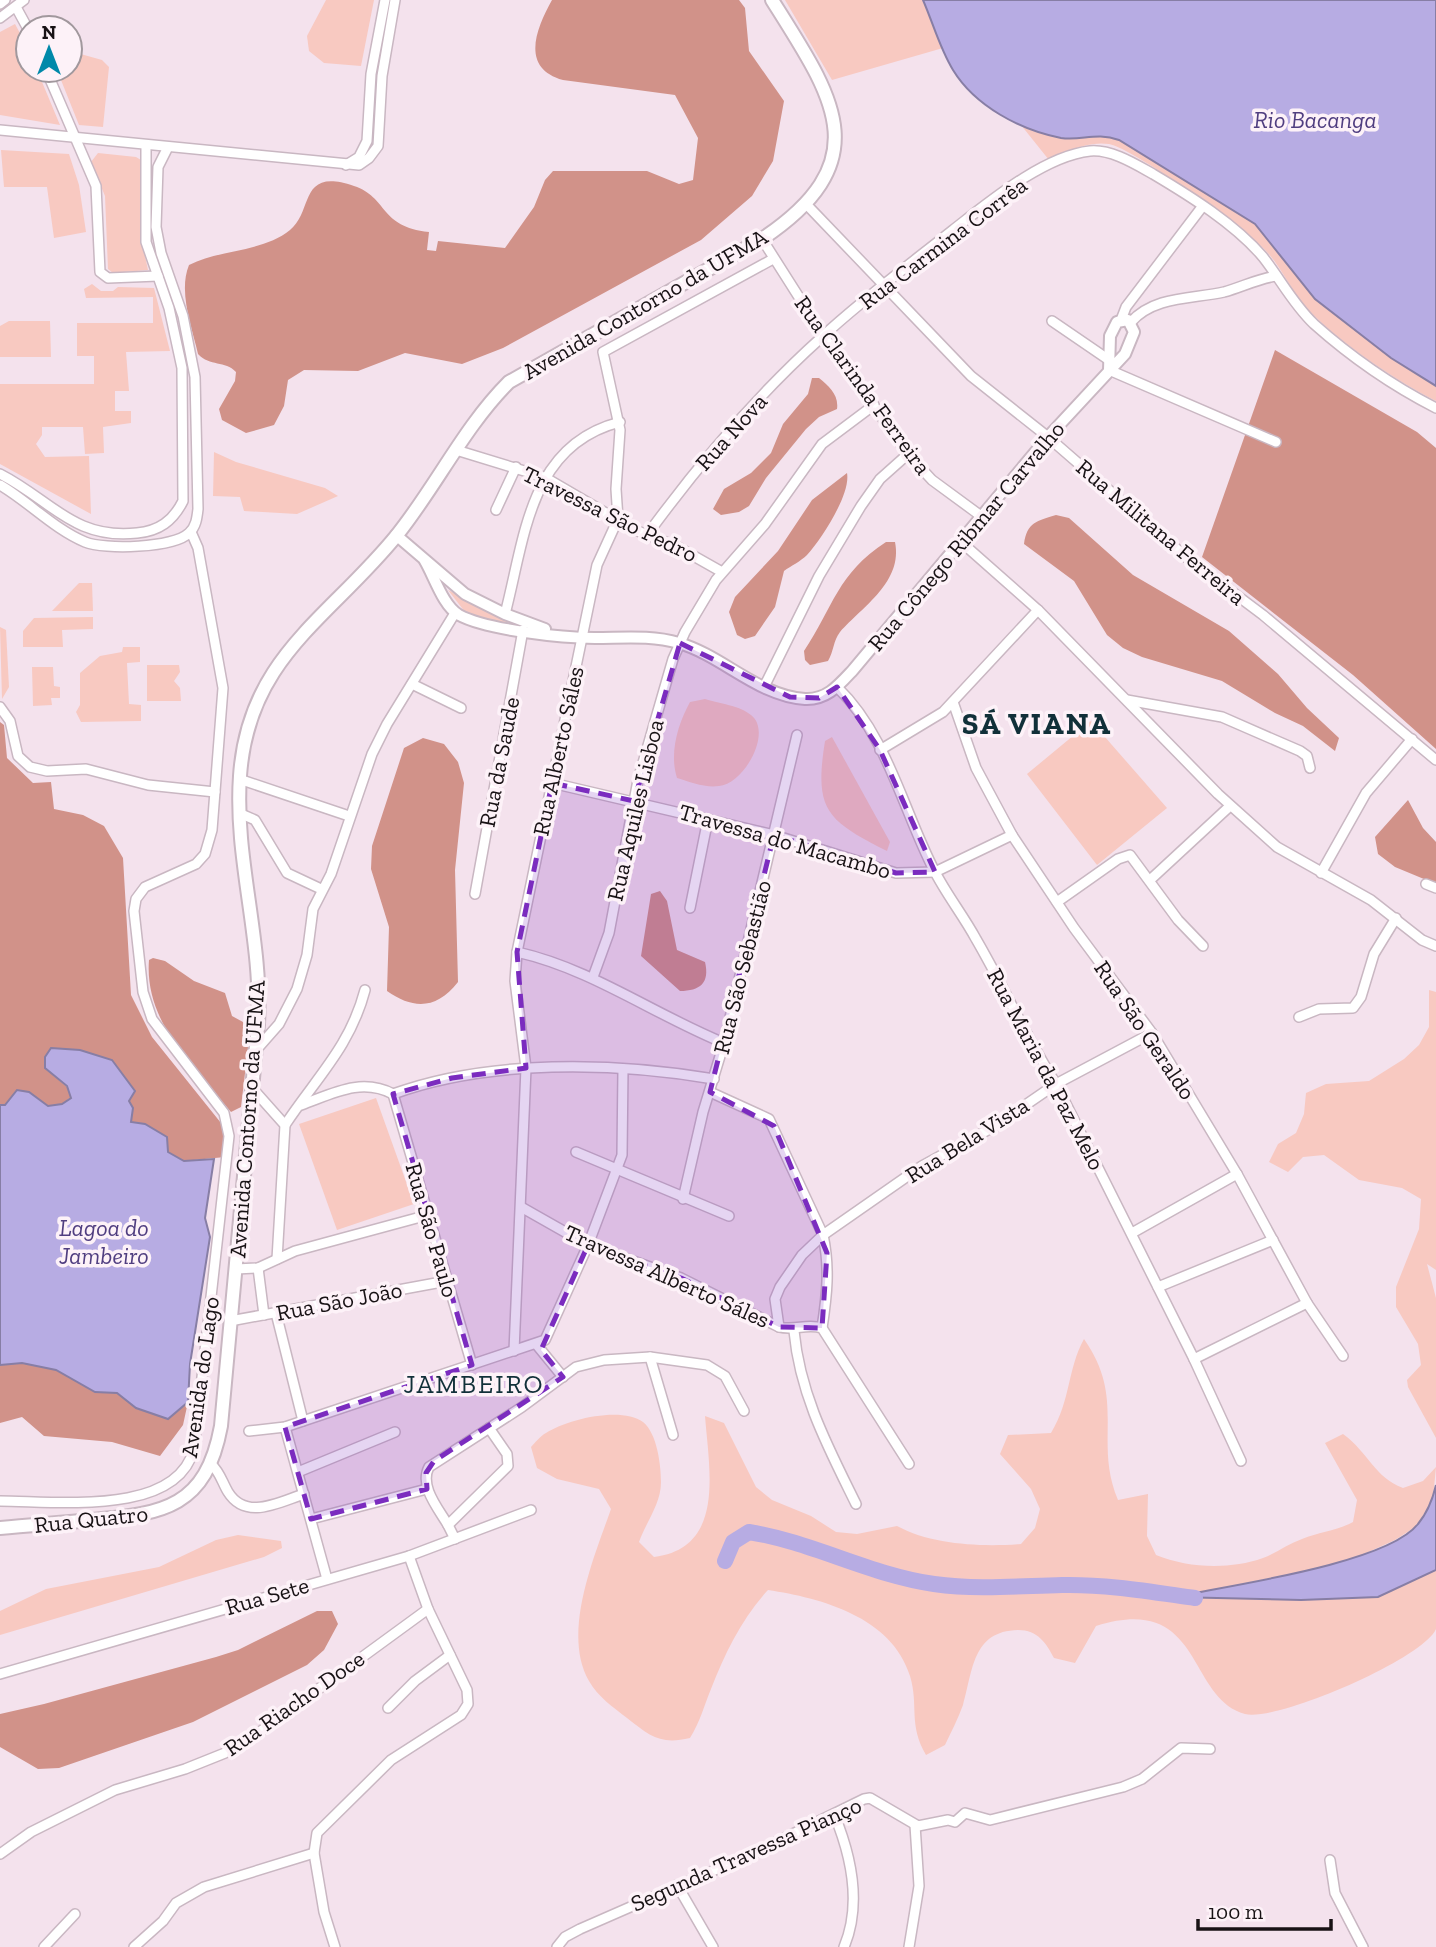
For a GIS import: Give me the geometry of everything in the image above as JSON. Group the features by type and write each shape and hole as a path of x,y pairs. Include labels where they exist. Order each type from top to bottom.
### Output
{"main road":[{"name":"Avenida Contorno da UFMA","path":"179,1501 198,1484 211,1464 221,1426 257,1048 259,979 239,813 239,779 248,727 273,670 291,646 396,536 484,409 520,373 762,239 807,205 830,164 835,141 834,124 822,86 772,0"},
{"name":"Rua Quatro","path":"0,1528 145,1515 179,1501"}],"street":[{"path":"0,4 5,0"},
{"path":"0,18 24,0"},
{"path":"345,165 359,156 368,141 370,74 385,0"},
{"path":"0,130 345,165 365,162 378,146 382,75 395,0"},
{"path":"16,7 20,14"},
{"path":"52,84 97,193 100,272 107,278 158,276"},
{"path":"0,474 76,524 100,534 142,533 164,525 173,518 183,501 184,391 178,345 158,276 149,255 145,228 146,145"},
{"path":"0,485 72,535 95,545 171,542 191,532 198,509 195,377 180,301 160,253 156,227 156,175 159,161 168,147"},
{"name":"Rua Carmina Corrêa","path":"823,335 1008,189 1079,153 1102,151 1154,175 1202,207 1254,248 1291,300 1314,324 1386,380 1436,408"},
{"name":"Rua Militana Ferreira","path":"807,205 971,376 1048,437 1187,558 1263,614 1436,760"},
{"name":"Rua Cônego Ribmar Carvalho","path":"764,687 790,697 820,698 837,687 1109,365 1130,346 1134,332 1126,321 1126,307 1202,207"},
{"name":"Rua Clarinda Ferreira","path":"762,239 823,335 908,454 932,480 981,516"},
{"path":"149,255 160,253"},
{"name":"Rua Alberto Sáles","path":"514,1351 526,1068 515,981 517,952 597,565 618,519 620,422 603,363 604,350 774,259"},
{"path":"1126,321 1156,305 1228,290 1252,280 1276,276"},
{"path":"1052,321 1109,365 1276,442"},
{"name":"Rua Cônego Ribmar Carvalho","path":"1109,365 1112,328 1126,321"},
{"name":"Rua Nova","path":"647,535 686,482 736,425 823,335"},
{"name":"Rua Aquiles Lisboa","path":"593,977 609,933 634,800 650,736 680,643 696,611 722,572 765,524 827,438 874,404"},
{"path":"505,614 530,513 544,477 583,438 599,428 620,422"},
{"name":"Travessa São Pedro","path":"456,450 544,477 647,535 676,546 722,572"},
{"path":"425,561 455,613 470,620 583,638 647,638 680,643 764,687 819,576 861,506 880,479 908,454"},
{"path":"496,509 516,467"},
{"name":"Avenida do Lago","path":"0,1501 139,1496 177,1479 191,1460 229,1136 224,1114 152,1019 143,992 135,904 145,887 187,870 205,854 212,830 223,688 198,548 191,532"},
{"path":"396,536 465,594 505,614 565,635"},
{"path":"960,541 1038,610 1230,806 1277,847 1371,900 1422,940 1436,946"},
{"path":"880,750 928,724 953,702 1038,610"},
{"path":"257,1048 279,1024 297,989 307,955 313,909 331,874 372,754 455,613"},
{"name":"Rua da Saude","path":"475,894 523,630"},
{"path":"412,684 461,708"},
{"name":"Rua Maria da Paz Melo","path":"837,687 857,709 880,750 934,872 975,937 1035,1051 1056,1084 1194,1359 1241,1461"},
{"path":"1125,700 1199,710 1233,720 1300,751 1307,756 1310,768"},
{"name":"Rua São Geraldo","path":"953,702 976,768 1012,835 1152,1033 1237,1174 1307,1303 1343,1356"},
{"path":"0,707 10,721 18,756 30,767 47,771 86,769 148,786 215,792"},
{"name":"Rua São Sebastião","path":"683,1199 724,1043 797,734"},
{"path":"1321,873 1366,793 1412,739"},
{"path":"239,779 349,816"},
{"name":"Travessa do Macambo","path":"552,783 634,800 774,835 896,873 934,872 1012,835"},
{"path":"1150,880 1230,806"},
{"path":"239,813 255,820 287,873 321,889"},
{"path":"690,908 708,819"},
{"path":"1057,902 1127,854 1150,880 1178,920 1203,946"},
{"path":"1299,1017 1319,1009 1353,1009 1360,997 1374,954 1396,918"},
{"path":"517,952 565,964 685,1027 724,1043"},
{"path":"277,1259 285,1125 343,1047 356,1021 365,990"},
{"name":"Rua Bela Vista","path":"779,1327 775,1298 780,1287 802,1255 822,1235 922,1166 995,1126 1056,1084 1152,1033"},
{"path":"299,1105 358,1085 374,1086 393,1094 452,1078 526,1068 623,1069 714,1079"},
{"path":"249,1431 285,1427 545,1340 588,1245 624,1143 623,1069"},
{"path":"253,1089 285,1125"},
{"path":"710,1092 759,1113 774,1126 822,1235 829,1279 822,1328 909,1464"},
{"name":"Rua São Paulo","path":"393,1094 472,1365"},
{"path":"576,1152 729,1216"},
{"path":"1132,1233 1237,1174"},
{"name":"Travessa Alberto Sáles","path":"521,1207 588,1245 681,1278 779,1327 794,1331 807,1326 822,1328"},
{"path":"236,1269 258,1268 295,1251 428,1215"},
{"path":"1158,1287 1273,1240"},
{"path":"258,1268 264,1315"},
{"name":"Rua São João","path":"230,1321 447,1281"},
{"path":"1194,1359 1307,1303"},
{"path":"276,1312 303,1421"},
{"path":"794,1331 797,1365 811,1410 856,1504"},
{"path":"536,1344 563,1377"},
{"path":"650,1357 673,1435"},
{"path":"454,1539 427,1489 425,1478 434,1461 489,1428 576,1367 604,1360 650,1357 707,1365 719,1370 744,1411"},
{"path":"285,1427 327,1578"},
{"path":"448,1525 508,1466 507,1454 489,1428"},
{"path":"298,1472 395,1432"},
{"path":"211,1464 217,1469 232,1497 242,1507 258,1508 304,1494"},
{"path":"311,1519 427,1489"},
{"name":"Rua Sete","path":"0,1674 409,1556 531,1510"},
{"path":"335,1947 324,1912 314,1853 314,1842 321,1827 407,1746 461,1715 468,1704 467,1690 428,1609 409,1556"},
{"name":"Rua Riacho Doce","path":"0,1854 31,1832 115,1790 195,1766 225,1753 261,1731 428,1609"},
{"path":"388,1708 415,1681 450,1654"},
{"path":"909,1947 919,1886 915,1825 955,1822 965,1813 990,1820 1048,1807 1142,1779 1181,1748 1210,1749"},
{"name":"Segunda Travessa Pianço","path":"557,1947 572,1933 756,1852 868,1798 915,1825"},
{"path":"834,1814 851,1864 852,1908 844,1947"},
{"path":"135,1947 163,1921 176,1903 204,1887 314,1853"},
{"path":"1330,1860 1335,1893 1363,1947"},
{"path":"677,1885 713,1947"},
{"path":"44,1947 75,1914"}],"highlighted area":[{"path":"680,643 790,697 819,698 837,687 880,750 935,872 896,873 774,835 710,1092 774,1126 827,1253 822,1328 779,1327 681,1278 588,1245 541,1350 563,1377 434,1461 426,1473 427,1489 311,1519 285,1427 472,1365 393,1094 452,1078 526,1068 517,952 552,783 634,801"}],"shaded area":[{"path":"326,0 374,0 361,66 324,63 309,51 307,36"},
{"path":"552,0 739,0 745,8 749,51 784,101 773,161 752,196 701,240 503,348 462,364 405,353 358,371 304,370 288,380 284,406 274,425 246,433 222,420 219,409 235,381 236,372 227,366 207,361 198,354 185,298 189,265 214,256 255,247 279,237 297,222 310,194 324,182 336,182 365,191 401,224 429,232 427,250 436,251 438,241 505,248 534,207 545,180 553,171 647,171 679,184 693,180 698,138 675,95 563,80 541,67 535,46 541,23"},
{"path":"785,0 923,0 943,48 832,80"},
{"path":"14,25 14,84 43,84 60,125 0,115 0,32"},
{"path":"84,55 102,60 109,67 103,127 79,125 63,84 84,84"},
{"path":"1021,125 1068,139 1101,134 1119,140 1256,224 1315,299 1391,358 1436,386 1436,401 1402,382 1330,331 1303,304 1263,248 1211,207 1141,159 1122,149 1101,143 1085,145 1049,160"},
{"path":"1,150 69,154 79,185 86,232 54,238 47,187 4,187"},
{"path":"98,153 136,157 141,160 141,237 148,270 113,273 108,269 105,196 91,162"},
{"path":"92,284 101,291 113,291 118,287 154,288 170,351 126,352 129,391 115,391 115,411 131,411 131,423 103,427 104,453 85,454 83,427 42,427 42,435 36,444 45,457 89,456 91,514 0,464 0,384 94,384 94,356 77,356 77,323 153,323 153,297 86,298 84,289"},
{"path":"9,321 50,321 51,357 0,357 0,326"},
{"path":"1275,350 1417,432 1436,448 1436,749 1353,675 1202,557"},
{"path":"812,378 819,378 830,388 835,395 837,409 819,417 806,429 766,478 749,506 739,512 721,515 713,509 724,489 751,473 771,453 783,424 808,394"},
{"path":"214,452 236,462 325,488 338,496 297,514 244,511 240,497 213,496"},
{"path":"847,473 840,504 820,539 807,555 784,571 775,607 755,636 745,639 737,635 729,612 735,597 778,551 812,500"},
{"path":"1056,515 1069,518 1133,575 1229,631 1278,674 1307,708 1339,738 1335,751 1303,726 1275,713 1222,681 1142,657 1123,648 1107,635 1074,581 1024,544 1030,527"},
{"path":"886,542 895,542 896,556 887,581 870,603 840,632 828,661 810,665 805,660 804,651 846,579"},
{"path":"79,583 92,583 93,611 52,611"},
{"path":"448,590 519,624 518,626 480,619 465,612"},
{"path":"93,617 93,629 62,630 63,647 23,647 23,631 34,618"},
{"path":"0,627 6,630 9,687 2,699"},
{"path":"123,647 140,647 140,662 127,663 129,704 141,705 141,721 81,722 76,712 80,705 80,673 100,656 122,652"},
{"path":"147,665 179,665 180,672 174,681 180,688 181,701 147,701"},
{"path":"32,667 53,667 54,686 60,687 60,698 51,698 52,705 33,706"},
{"path":"705,699 747,712 757,723 759,733 753,756 746,767 738,776 719,786 677,778 675,768 674,749 686,711 690,702"},
{"path":"1091,721 1167,808 1097,865 1027,774"},
{"path":"0,722 4,725 7,758 33,783 51,782 54,809 83,815 104,826 123,858 131,995 152,1037 225,1128 225,1157 184,1161 168,1152 167,1137 145,1124 131,1122 133,1108 129,1101 135,1091 112,1060 79,1050 51,1048 45,1057 45,1068 67,1087 71,1097 62,1104 48,1106 29,1092 0,1105"},
{"path":"832,737 890,842 887,851 850,830 829,810 821,783 825,741"},
{"path":"423,738 444,744 458,762 464,783 455,870 458,982 433,1002 416,1004 387,991 389,927 371,869 372,846 404,748"},
{"path":"1408,800 1423,828 1436,842 1436,884 1395,867 1378,854 1375,837"},
{"path":"660,891 667,901 677,950 705,962 705,980 693,989 680,991 641,956 651,894"},
{"path":"153,958 165,961 194,981 225,993 232,1016 243,1022 250,1031 241,1107 231,1112 174,1042 154,1004 149,960"},
{"path":"1429,990 1436,992 1436,1270 1427,1264 1436,1298 1436,1438 1408,1387 1407,1380 1421,1365 1418,1344 1396,1307 1396,1287 1419,1229 1421,1199 1402,1188 1359,1180 1324,1155 1303,1157 1288,1172 1269,1162 1278,1144 1296,1133 1304,1114 1306,1093 1326,1084 1369,1081 1404,1059 1419,1045 1429,1027"},
{"path":"376,1098 414,1204 337,1230 299,1124"},
{"path":"1084,1339 1097,1361 1104,1382 1108,1459 1118,1500 1148,1494 1147,1536 1156,1555 1195,1565 1223,1566 1250,1562 1297,1541 1353,1522 1357,1500 1325,1443 1343,1434 1385,1478 1403,1488 1423,1481 1436,1467 1433,1498 1417,1526 1395,1540 1344,1563 1177,1597 1301,1600 1378,1597 1436,1570 1436,1629 1425,1642 1378,1671 1316,1699 1262,1714 1245,1714 1226,1704 1212,1689 1189,1651 1175,1635 1157,1623 1131,1619 1096,1626 1075,1663 1054,1658 1044,1643 1031,1632 1003,1632 991,1637 977,1655 963,1705 945,1745 926,1755 917,1734 910,1676 901,1656 888,1639 871,1625 831,1605 768,1590 735,1636 690,1738 671,1740 649,1734 611,1706 593,1687 581,1662 579,1618 590,1571 611,1509 599,1489 557,1479 537,1468 531,1447 544,1434 567,1423 594,1416 634,1417 648,1427 657,1450 661,1482 656,1505 639,1542 654,1557 677,1551 693,1539 703,1522 710,1482 705,1416 724,1423 756,1487 772,1500 811,1516 836,1532 857,1534 897,1526 941,1541 990,1545 1021,1544 1035,1528 1040,1509 1031,1489 1000,1454 1008,1435 1051,1433 1062,1409 1074,1362"},
{"path":"22,1363 56,1370 95,1392 117,1393 136,1408 168,1419 188,1402 183,1425 160,1456 112,1442 44,1436 22,1417 0,1423 0,1365"},
{"path":"238,1535 281,1541 282,1548 264,1557 0,1635 0,1611 46,1589 159,1567 216,1540"},
{"path":"317,1611 332,1611 338,1624 324,1650 307,1665 193,1722 59,1768 38,1769 0,1747 0,1714 238,1650"}],"water":[{"name":"Rio Bacanga","path":"923,0 1436,0 1436,386 1391,358 1315,299 1255,224 1119,140 1103,137 1069,139 1045,134 1000,115 986,105 962,83 948,62"},
{"name":"Lagoa do Jambeiro","path":"51,1048 80,1050 112,1060 135,1091 129,1101 133,1108 131,1122 145,1124 167,1137 168,1152 184,1161 214,1159 205,1218 210,1237 190,1364 188,1402 168,1419 136,1408 117,1393 95,1392 56,1370 22,1363 0,1365 0,1105 5,1105 17,1090 29,1092 48,1106 62,1104 71,1098 67,1086 45,1068 45,1057"},
{"path":"1436,1485 1436,1570 1378,1597 1301,1600 1173,1597 1266,1580 1374,1551 1401,1538 1418,1524"}],"waterway":[{"path":"725,1561 733,1542 749,1532 795,1543 910,1580 934,1584 982,1587 1095,1586 1195,1598"}],"district":[{"name":"SÁ VIANA","path":"1037,724"},
{"name":"JAMBEIRO","path":"474,1384"}]}
